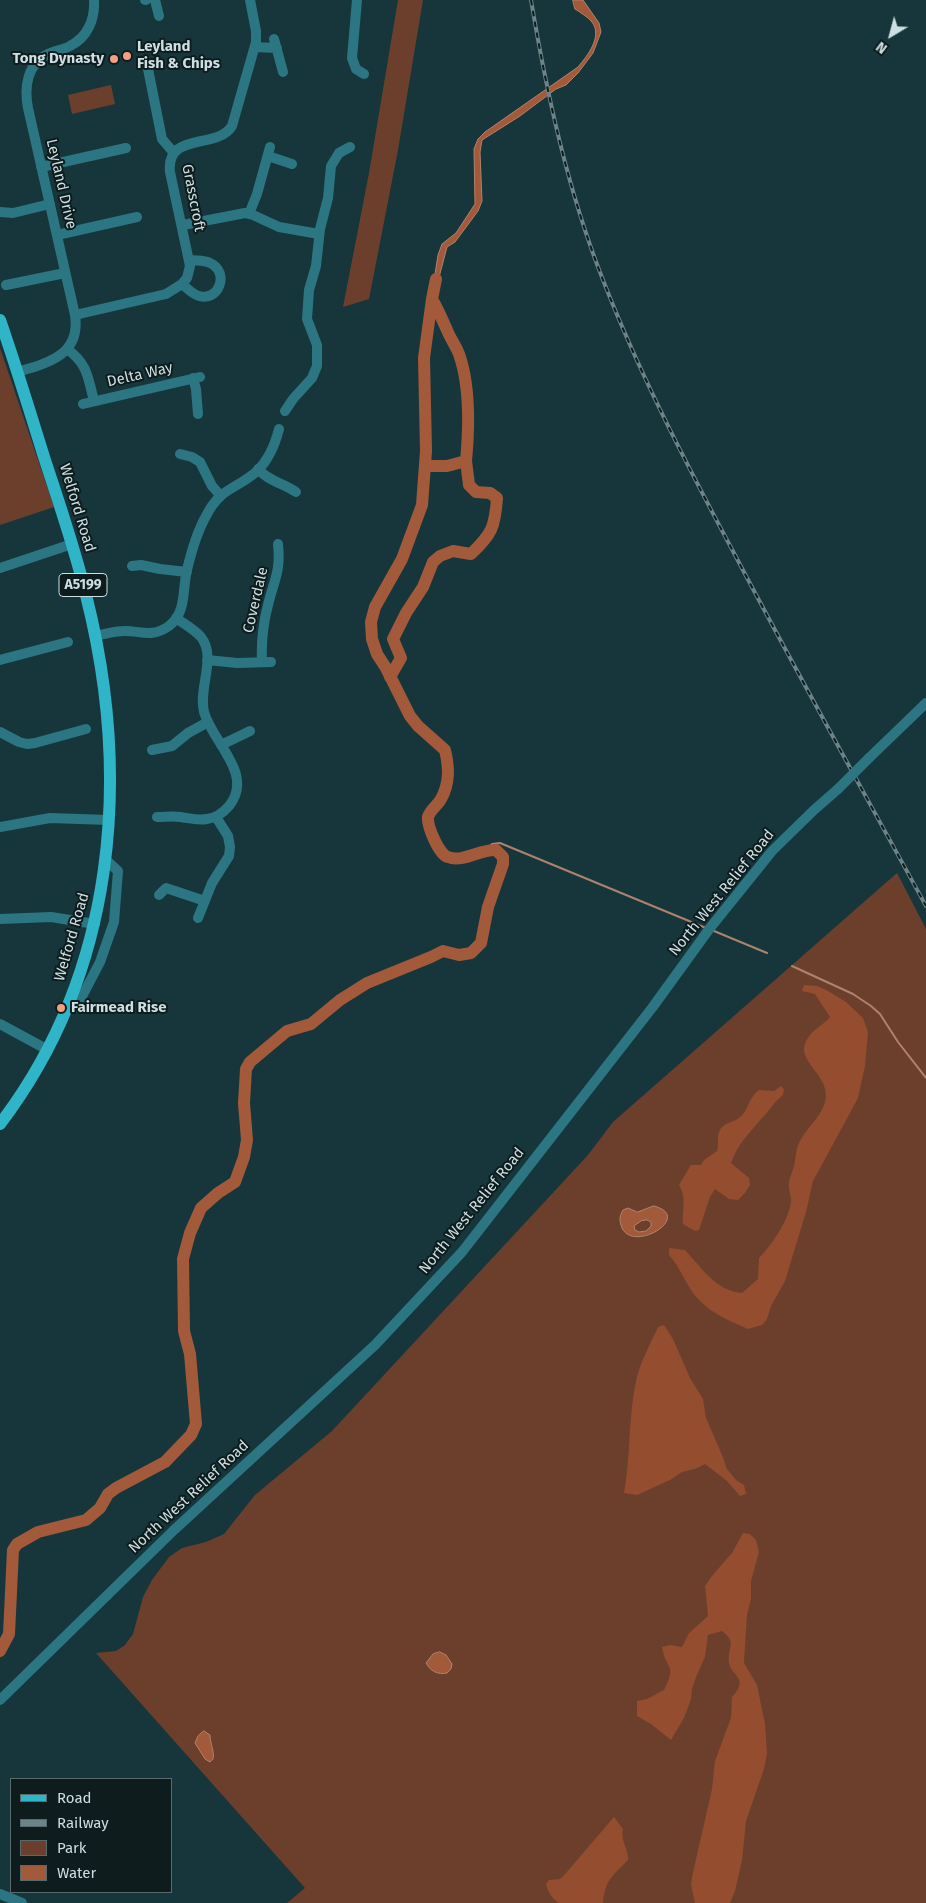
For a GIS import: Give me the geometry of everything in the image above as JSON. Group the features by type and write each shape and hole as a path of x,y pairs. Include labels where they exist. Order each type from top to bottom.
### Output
{"main road":[{"name":"Welford Road","path":"0,320 72,544 86,596 95,636 107,722 110,781 106,860 95,924 86,959 65,1015 48,1050 23,1092 0,1124"}],"street":[{"name":"Leyland Drive","path":"67,349 75,332 75,315 26,98 27,82 32,70 44,56 70,46 83,37 91,21 94,0"},
{"path":"155,0 159,16"},
{"name":"Grasscroft","path":"190,260 170,172 170,161 174,153 183,146 220,136 230,129 234,122 255,46 256,31 250,0"},
{"path":"347,76 360,72 352,58 357,0"},
{"path":"255,46 268,49 275,43 283,72"},
{"path":"148,70 162,138 174,153"},
{"path":"285,411 292,399 312,378 317,366 317,345 309,324 307,308 309,290 316,266 319,234 328,198 331,166 340,153 350,147"},
{"path":"42,167 126,148"},
{"path":"249,214 269,152 292,164"},
{"path":"0,212 13,213 50,204"},
{"path":"182,225 249,214 280,227 319,234"},
{"path":"57,235 137,217"},
{"path":"75,315 166,294 182,284 189,272 190,260 205,261 214,265 220,273 220,286 215,293 203,296 196,295 182,284"},
{"path":"6,286 65,273"},
{"path":"17,372 52,361 67,349"},
{"name":"Delta Way","path":"67,349 80,359 86,368 94,401"},
{"name":"Delta Way","path":"83,404 197,378 198,414"},
{"path":"95,636 123,631 153,633 169,625 176,618 183,604 187,572 203,521 220,495 258,469 272,451 279,429"},
{"path":"180,454 192,457 200,462 212,486 220,495"},
{"path":"258,469 268,479 284,484 296,492"},
{"path":"0,568 72,544"},
{"name":"Coverdale","path":"207,660 229,663 266,662 262,637 265,617 279,565 278,544"},
{"path":"132,566 141,565 187,572"},
{"path":"157,817 181,817 198,820 216,817 231,803 237,782 235,769 208,722 203,707 207,660 206,647 201,637 176,618"},
{"path":"0,660 68,642"},
{"name":"North West Relief Road","path":"0,1700 174,1530 375,1345 456,1259 652,1008 710,928 766,859 814,810 926,703"},
{"path":"152,750 172,746 188,733 208,722"},
{"path":"0,732 27,744 35,744 86,729"},
{"path":"221,745 250,730"},
{"path":"198,918 215,877 229,856 228,836 216,817"},
{"path":"0,827 50,818 109,820"},
{"name":"Welford Road","path":"76,1008 100,962 114,922 118,870 106,860"},
{"path":"159,895 166,888 205,900"},
{"path":"0,919 51,917 95,924"},
{"path":"86,959 100,962"},
{"path":"0,1024 48,1050"},
{"path":"0,1894 22,1903"}],"green space":[{"path":"398,0 423,0 398,150 369,299 343,307 369,173"},
{"path":"111,85 115,104 72,114 68,95"},
{"path":"0,348 54,507 0,525"},
{"path":"897,873 926,929 926,1903 287,1903 305,1888 96,1653 116,1651 125,1645 133,1634 143,1597 152,1580 169,1557 182,1548 206,1542 224,1534 255,1495 332,1431 588,1155 613,1122"}],"shaded area":[{"path":"804,985 817,986 828,991 846,1002 863,1018 868,1032 865,1066 858,1098 813,1181 806,1212 785,1281 771,1306 767,1319 762,1325 748,1329 722,1317 700,1301 669,1255 669,1248 685,1250 710,1278 733,1291 742,1293 758,1279 759,1258 775,1238 788,1214 791,1199 789,1182 798,1146 825,1102 826,1093 824,1085 806,1058 804,1051 805,1044 810,1035 830,1017 815,994 802,991"},
{"path":"781,1086 784,1089 783,1095 744,1139 731,1163 749,1178 750,1185 745,1193 738,1200 729,1199 715,1189 710,1197 699,1230 695,1231 683,1224 684,1199 679,1185 691,1165 701,1165 704,1160 717,1151 720,1129 742,1115 755,1093 759,1090 774,1091"},
{"path":"664,1325 673,1339 690,1378 703,1399 706,1418 727,1469 736,1480 744,1485 746,1494 740,1496 727,1481 705,1464 682,1472 670,1480 637,1495 624,1493 636,1381 658,1327"},
{"path":"743,1533 750,1534 756,1540 759,1552 751,1581 751,1599 747,1615 744,1663 757,1685 765,1724 767,1753 764,1769 746,1821 742,1860 735,1891 730,1903 695,1903 691,1885 692,1877 712,1789 715,1761 731,1718 732,1697 739,1685 738,1678 729,1663 730,1639 722,1631 708,1635 705,1657 692,1689 691,1699 684,1718 671,1740 651,1724 637,1716 637,1701 647,1699 664,1690 670,1671 662,1647 670,1645 682,1647 689,1633 708,1616 705,1586 732,1553"},
{"path":"614,1817 623,1829 622,1833 628,1860 608,1883 603,1903 559,1903 551,1895 546,1884 549,1880 560,1879"}],"water":[{"path":"573,0 583,0 599,23 601,32 593,53 566,85 556,89 520,116 482,140 480,152 482,201 478,211 455,242 447,247 437,285 436,301 432,293 438,255 442,244 456,233 475,204 474,149 478,139 485,132 578,67 595,40 595,28 592,22 575,9"},
{"path":"654,1206 665,1211 668,1218 664,1225 656,1231 646,1236 635,1237 626,1234 620,1219 623,1210 628,1208 637,1212","holes":["647,1220 651,1222 651,1226 646,1231 639,1232 635,1230 634,1226 641,1221"]},
{"path":"440,1652 446,1655 452,1664 451,1669 447,1673 435,1672 426,1663 433,1654"},
{"path":"204,1731 210,1735 213,1759 210,1762 205,1759 195,1743 198,1736"}],"waterway":[{"path":"0,1651 9,1634 13,1550 17,1544 38,1532 86,1520 100,1508 108,1494 116,1488 165,1462 191,1435 196,1424 190,1354 184,1331 183,1259 190,1233 201,1208 218,1193 235,1182 244,1157 247,1140 244,1103 246,1069 250,1062 287,1031 311,1024 340,1000 367,983 443,951 459,955 471,953 481,943 488,907 503,864 503,857 496,850 490,850 466,857 454,858 445,855 437,846 429,827 428,817 441,799 446,787 448,769 445,750 418,726 410,716 377,654 372,639 371,622 375,607 402,559 422,505 426,451 424,358 436,279"},
{"path":"425,466 447,466 466,461 468,435 467,393 463,366 458,351 432,299"},
{"path":"390,677 401,658 393,639 406,613 423,587 433,562 440,556 453,551 471,554 484,541 491,529 497,498 490,493 476,492 469,485 466,461"},
{"path":"487,849 492,844 500,843 706,928"},
{"path":"714,931 767,953"},
{"path":"792,966 853,994 871,1006 880,1014 898,1042 926,1078"}],"railway":[{"path":"531,0 552,107 579,212 603,280 632,350 717,521 926,906"}],"place":[{"name":"Leyland Fish & Chips","path":"127,56"},
{"name":"Tong Dynasty","path":"114,59"},
{"name":"Fairmead Rise","path":"61,1008"}]}
